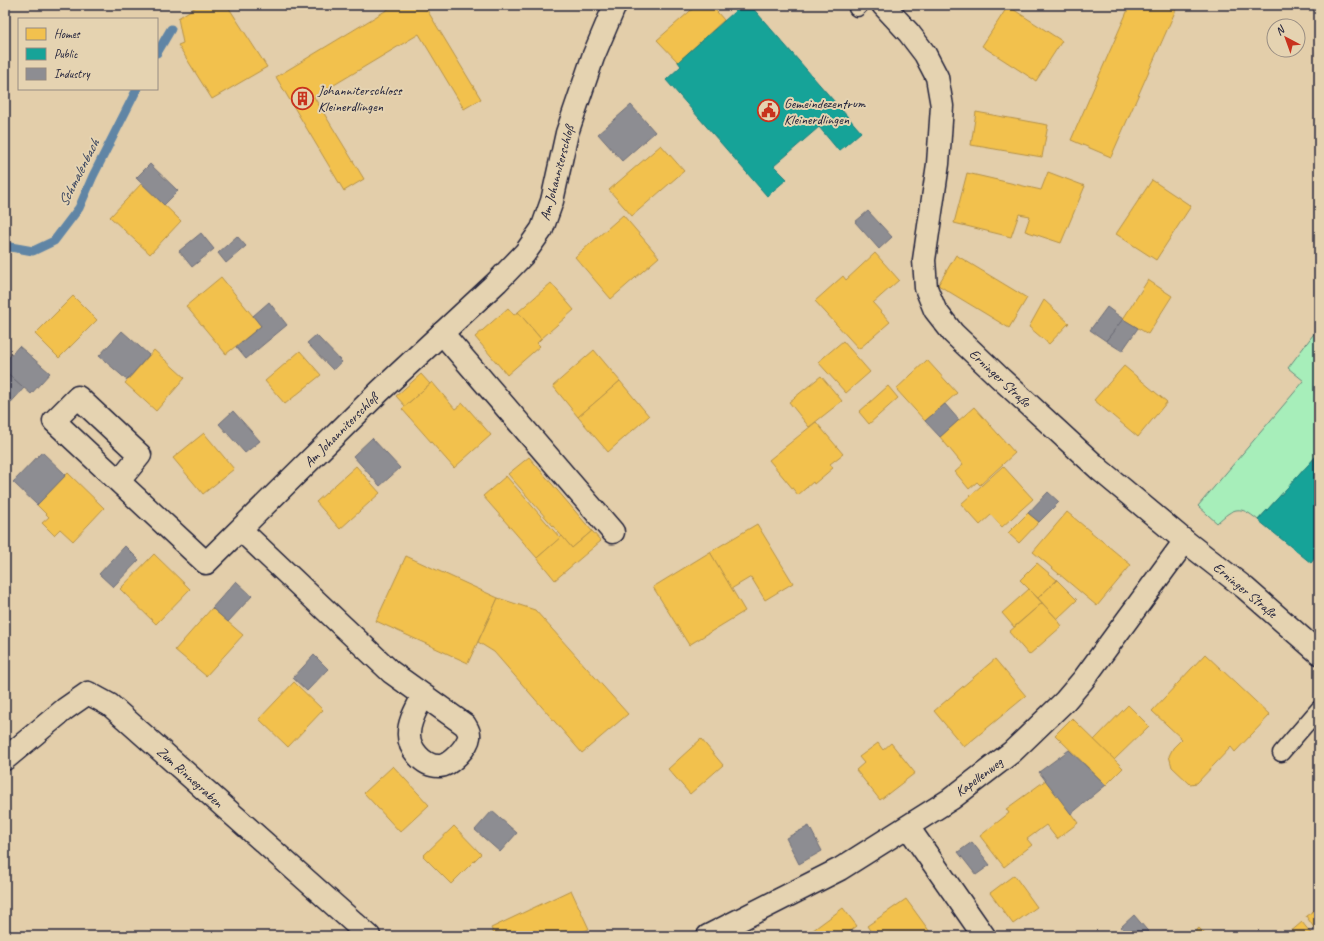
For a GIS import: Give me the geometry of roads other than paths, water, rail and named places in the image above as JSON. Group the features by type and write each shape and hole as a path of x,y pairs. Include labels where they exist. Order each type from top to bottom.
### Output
{"street":[{"name":"Am Johanniterschloß","path":"119,481 206,563 241,530 380,391 497,282 525,253 542,229 552,201 567,133 593,57 615,5"},
{"name":"Erninger Straße","path":"883,5 909,33 925,54 937,77 942,106 938,164 924,260 926,288 936,310 953,333 1100,470 1245,588 1319,653"},
{"path":"442,333 613,532"},
{"path":"241,530 391,672 423,695"},
{"name":"Kapellenweg","path":"708,936 840,869 951,799 1012,752 1065,701 1083,680 1185,540"},
{"name":"Zum Rinnegraben","path":"5,759 65,709 88,693 110,705 369,936"},
{"path":"908,827 984,936"}],"lane":[{"path":"1281,753 1319,709"}],"waterway":[{"name":"Schmalenbach","path":"158,51 171,29"},
{"name":"Schmalenbach","path":"5,246 33,251 54,241 79,208 93,176 136,90"}],"place":[{"name":"Johanniterschloss Kleinerdlingen","path":"302,98"},
{"name":"Gemeindezentrum Kleinerdlingen","path":"768,111"}]}
